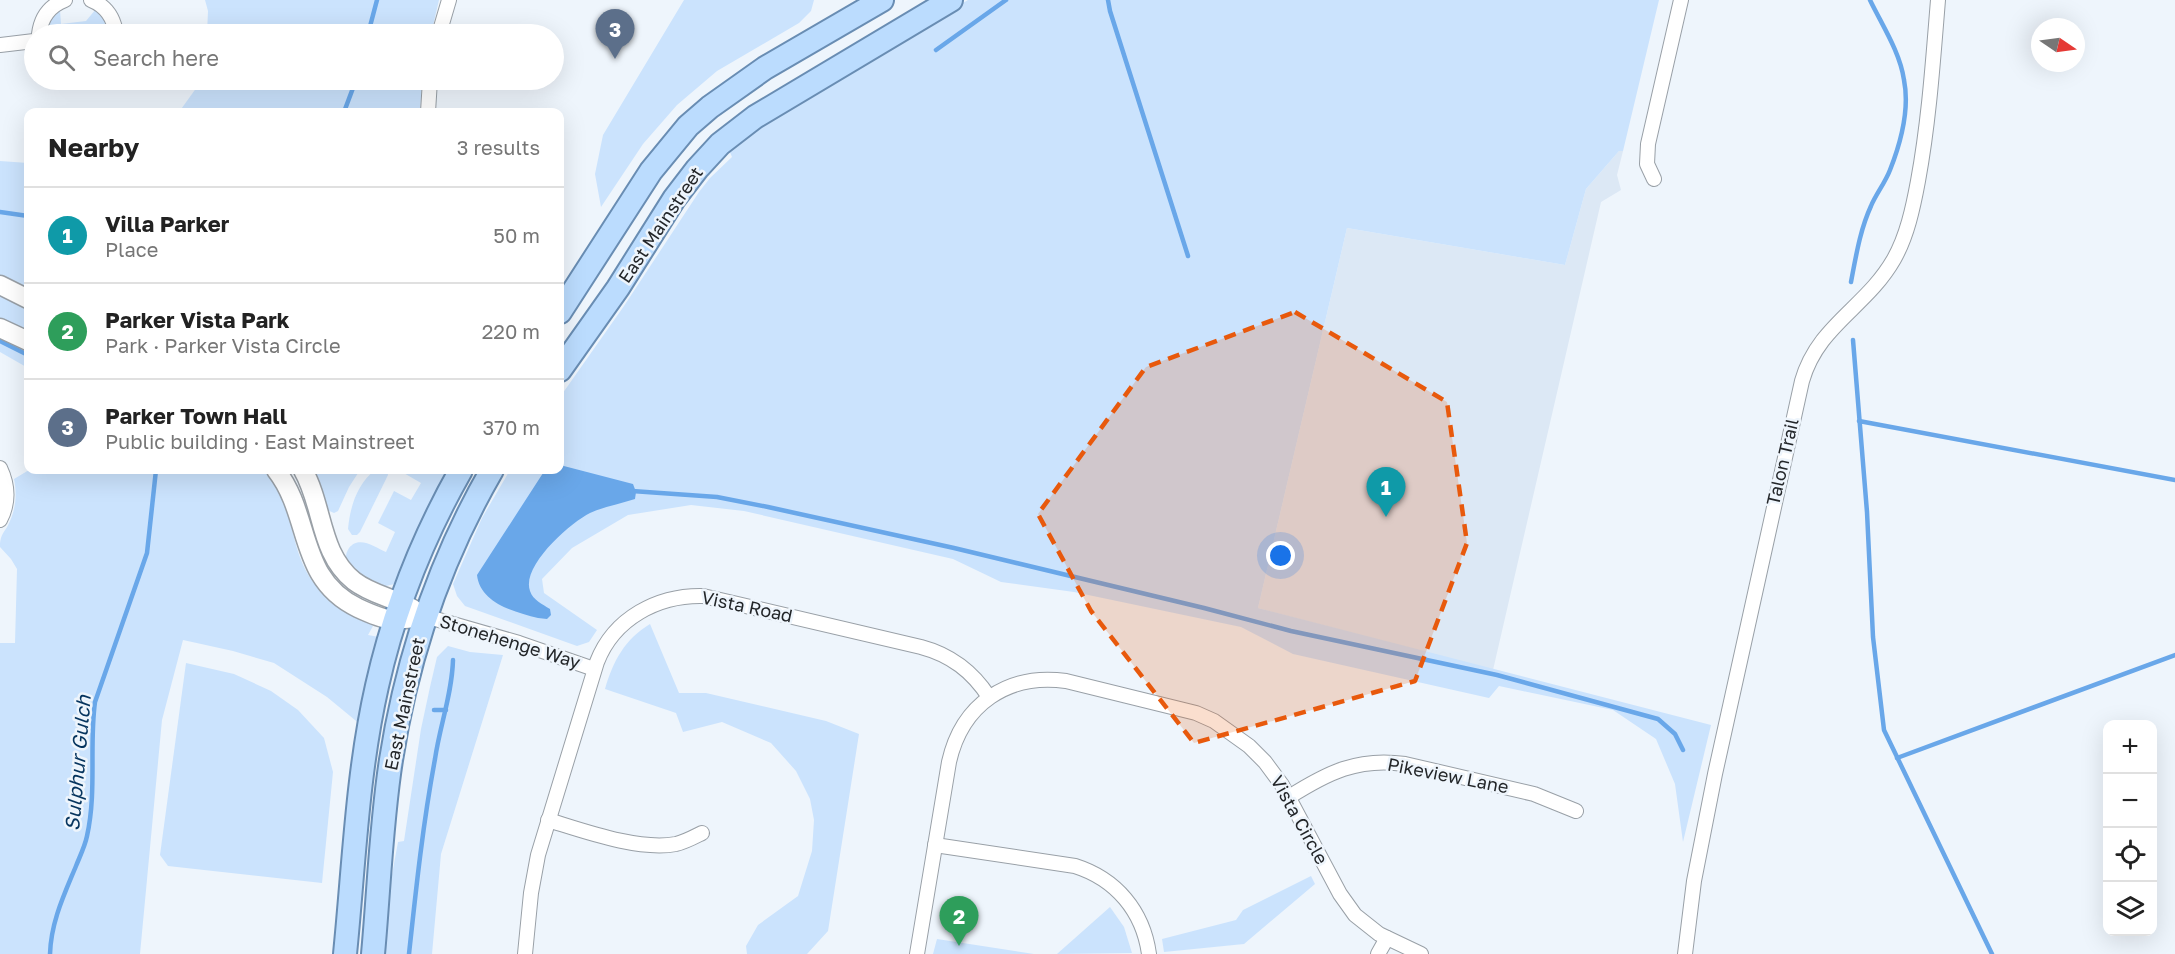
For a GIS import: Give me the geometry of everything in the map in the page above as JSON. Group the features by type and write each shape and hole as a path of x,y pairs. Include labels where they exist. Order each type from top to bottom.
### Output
{"main road":[{"name":"East Mainstreet","path":"564,306 651,171 688,126 729,92 857,7 882,0"},
{"name":"East Mainstreet","path":"564,364 618,288 674,199 708,156 755,117 951,0"},
{"path":"857,7 876,44"},
{"name":"East Mainstreet","path":"345,954 365,759 377,687 398,612 424,544 459,474"},
{"name":"East Mainstreet","path":"373,954 391,761 405,689 425,616 447,558 490,474"}],"street":[{"path":"42,24 46,14 64,0"},
{"path":"91,0 101,6 110,16 113,24"},
{"path":"442,24 448,0"},
{"path":"1654,179 1647,164 1648,144 1681,0"},
{"name":"Talon Trail","path":"1685,954 1714,774 1802,381 1807,364 1822,339 1870,292 1895,258 1903,240 1916,194 1923,153 1931,93 1938,0"},
{"path":"0,45 24,42"},
{"path":"428,108 429,90"},
{"path":"0,285 24,297"},
{"path":"0,328 24,339"},
{"path":"0,468 7,496 0,520"},
{"name":"Stonehenge Way","path":"279,474 289,488 314,565 328,587 352,605 425,616 519,643 594,669"},
{"name":"Stonehenge Way","path":"305,474 314,493 326,540 335,560 361,586 398,612"},
{"name":"Vista Road","path":"525,954 534,876 548,820 594,669 605,645 634,615 667,600 703,596 938,652 954,660 969,672 989,697"},
{"name":"Vista Circle","path":"989,697 1020,682 1038,679 1057,680 1196,712 1222,726 1258,754 1275,775 1347,904 1359,919 1387,938 1421,954"},
{"path":"917,954 953,746 968,719 989,697"},
{"name":"Pikeview Lane","path":"1289,797 1341,769 1362,764 1394,763 1534,794 1576,811"},
{"path":"548,820 615,840 644,843 679,843 702,833"},
{"path":"935,844 1075,866 1093,873 1112,884 1132,908 1144,931 1149,954"},
{"path":"1378,954 1387,938"}],"highlighted area":[{"path":"1295,312 1447,402 1467,543 1415,681 1194,743 1091,611 1038,514 1146,367"}],"shaded area":[{"path":"205,0 439,0 433,24 207,24 208,11"},
{"path":"684,0 814,0 811,11 799,23 717,71 677,105 643,144 601,207 595,174 603,135"},
{"path":"968,0 1659,0 1623,151 1619,151 1586,189 1565,265 1347,228 1258,608 1711,725 1683,842 1675,784 1656,739 1613,710 1499,686 1489,698 1293,654 1241,627 1074,592 1001,582 953,559 744,511 691,505 628,515 572,548 542,579 544,593 597,630 589,642 577,646 465,606 457,596 453,584 482,518 508,474 564,474 564,391 624,306 699,192 732,157 729,150 751,131"},
{"path":"96,9 102,14 106,24 61,24 86,21"},
{"path":"60,10 61,24 47,24 55,11"},
{"path":"195,90 421,90 420,108 182,108"},
{"path":"1619,151 1623,151 1617,175 1621,190 1601,202 1493,670 1258,608 1347,228 1565,265 1586,189"},
{"path":"0,161 24,163 24,289 0,277"},
{"path":"0,293 24,306 24,331 0,319"},
{"path":"0,335 24,347 24,366 0,352"},
{"path":"24,473 269,474 282,497 299,555 314,583 335,605 373,626 368,635 379,637 361,725 327,697 274,663 183,640 162,720 140,954 0,954 0,643 15,643 17,569 0,547 0,542 14,511 16,495 14,479"},
{"path":"311,474 357,474 338,511 334,513 325,509"},
{"path":"371,474 388,475 360,532 352,535 348,529 353,504 363,482"},
{"path":"405,474 448,474 396,583 388,586 375,585 363,578 347,562 346,555 349,548 357,542 362,542 386,552 395,532 378,523 394,491 411,500 421,483"},
{"path":"650,624 679,693 706,693 826,721 859,734 828,931 807,954 747,954 746,946 758,925 798,896 812,851 814,820 810,799 796,771 771,743 722,722 683,732 676,713 605,689 621,652 641,630"},
{"path":"448,646 470,652 503,655 441,854 432,954 383,954 391,880 398,842 404,841 421,729 437,657"},
{"path":"186,663 234,674 271,691 298,710 324,738 333,772 322,883 168,866 160,855"},
{"path":"1311,876 1315,884 1244,944 1164,952 1162,939 1236,920 1243,910"},
{"path":"1110,907 1124,927 1132,953 1057,954"},
{"path":"937,939 1034,954 933,954"}],"water":[{"path":"564,466 633,484 636,492 635,499 600,509 581,518 560,535 540,558 529,581 530,591 538,602 550,609 551,615 547,619 519,613 500,605 484,593 477,575 542,474 564,474"}],"waterway":[{"name":"Sulphur Gulch","path":"371,24 377,0"},
{"path":"936,50 1006,0"},
{"path":"1108,0 1188,256"},
{"path":"1851,282 1864,224 1888,175 1898,148 1906,103 1906,91 1899,59 1870,0"},
{"name":"Sulphur Gulch","path":"346,108 352,90"},
{"path":"0,212 24,215"},
{"path":"1853,340 1867,512 1873,637 1884,730 1992,954"},
{"path":"0,341 24,353"},
{"path":"1859,421 2175,480"},
{"name":"Sulphur Gulch","path":"50,954 59,909 87,836 92,802 95,702 147,553 156,474"},
{"path":"632,491 717,497 768,507 954,548 1291,631 1497,675 1658,719 1675,734 1683,750"},
{"path":"1897,758 2175,655"},
{"path":"409,954 427,807 453,660"},
{"path":"434,710 446,710"}],"place":[{"name":"Parker Town Hall","path":"615,59"},
{"name":"Villa Parker","path":"1386,517"},
{"name":"Parker Vista Park","path":"959,946"}]}
